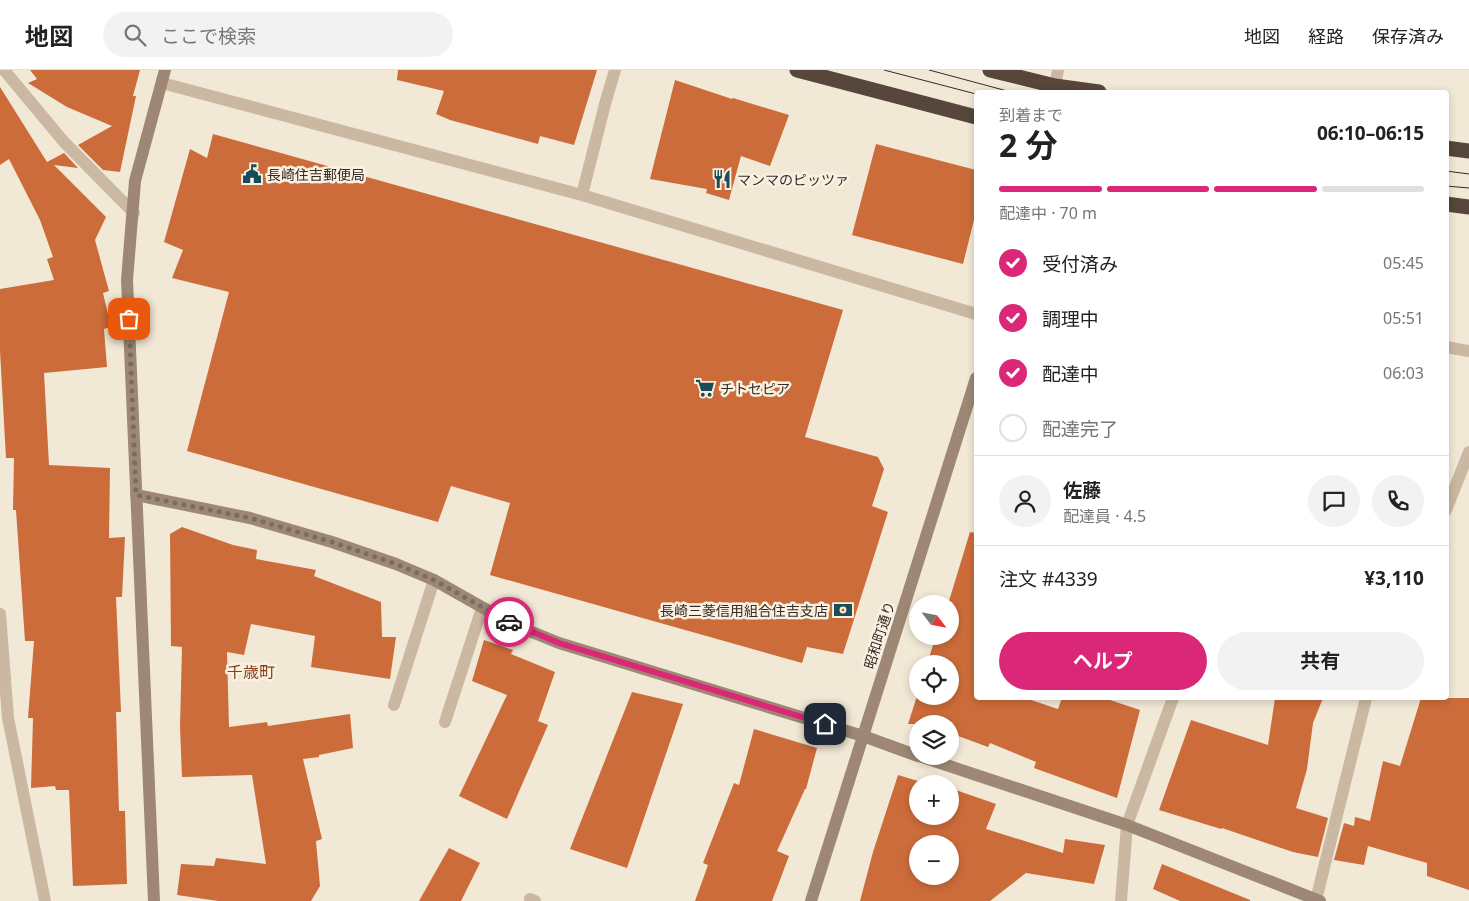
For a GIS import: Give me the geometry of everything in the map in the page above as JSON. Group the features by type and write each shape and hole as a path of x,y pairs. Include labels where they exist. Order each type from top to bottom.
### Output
{"highway":[{"path":"797,70 974,116"},
{"path":"990,70 1054,89 1069,90"},
{"path":"1449,148 1469,151"},
{"path":"1449,204 1469,207"}],"street":[{"path":"4,70 64,142 134,213"},
{"path":"154,901 127,280 134,213 135,181 165,70"},
{"path":"582,195 615,70"},
{"path":"1054,89 1058,70"},
{"path":"162,83 582,195 974,313"},
{"path":"1449,348 1469,351"},
{"name":"昭和町通り","path":"812,901 974,384"},
{"path":"1449,502 1469,452"},
{"path":"136,495 250,518 332,542 396,564 434,580 510,623 559,643 863,736 909,753"},
{"path":"394,705 434,580"},
{"path":"445,722 482,608"},
{"path":"0,614 4,718 45,901"},
{"path":"1121,901 1127,825 1172,700"},
{"path":"945,765 1127,825 1318,900 1366,700"}],"building":[{"path":"30,70 140,70 133,96 136,96 120,172 103,170 78,145 112,126 67,107 28,83 37,79"},
{"path":"398,70 597,70 574,145 540,136 538,144 450,120 436,114 444,91 397,80"},
{"path":"675,80 789,115 770,166 741,156 729,200 706,193 707,189 650,179"},
{"path":"0,87 47,162 64,153 78,168 54,165 106,217 95,240 109,291 103,293 111,327 104,329 107,367 44,373 49,465 110,468 109,538 125,537 122,597 116,597 121,712 116,712 119,811 125,811 127,884 73,886 69,790 56,790 55,786 31,788 33,718 28,718 34,641 25,641 16,510 13,510 14,458 6,458 0,351 0,289 54,280 47,259 53,257 40,220 9,159 0,165"},
{"name":"チトセピア","path":"213,134 843,310 805,437 878,457 884,469 872,506 888,512 843,654 807,647 802,663 490,575 510,503 451,486 438,522 187,451 229,292 172,278 183,250 164,242 190,149 207,158"},
{"path":"876,144 974,169 974,220 963,264 852,235"},
{"path":"182,527 233,545 257,550 256,559 316,570 314,576 381,602 382,637 396,637 390,679 311,667 315,636 251,624 244,655 227,652 229,727 267,722 268,726 350,714 353,748 303,759 322,839 316,841 320,886 311,901 218,901 177,895 181,864 214,866 216,858 266,864 252,775 182,777 180,726 182,647 171,646 170,534"},
{"path":"970,532 974,533 974,700 1031,700 1058,709 1061,700 1110,700 1140,710 1117,798 1034,768 1036,762 990,743 988,747 959,736 959,715 911,715 914,705 959,705 959,655 930,655 933,645 959,645 959,595 951,595"},
{"path":"484,640 513,650 511,654 555,672 538,721 548,725 507,819 459,796 507,695 472,681"},
{"path":"632,692 683,704 627,868 570,849"},
{"path":"1469,698 1469,890 1427,876 1427,863 1368,846 1364,865 1334,860 1344,823 1354,826 1355,817 1370,821 1383,761 1400,766 1420,700"},
{"path":"1275,700 1322,700 1313,723 1307,769 1296,808 1328,818 1318,857 1293,852 1222,828 1159,810 1191,720 1268,745"},
{"path":"754,729 817,748 806,789 777,851 789,856 772,901 695,901 708,865 703,863 734,783 739,785"},
{"path":"898,775 909,778 909,825 959,825 959,791 996,804 986,829 1063,853 1065,839 1105,845 1094,884 1026,873 990,901 860,901 873,852"},
{"path":"449,848 480,863 461,901 419,901"},
{"path":"1162,864 1250,901 1180,901 1153,889"}],"tram line":[{"path":"884,70 974,93"},
{"path":"929,70 1004,90"},
{"path":"1449,171 1469,174"},
{"path":"1449,186 1469,188"}],"way so far":[{"path":"129,319 136,495 250,518 332,542 396,564 434,580 509,622"}],"place":[{"name":"長崎住吉郵便局","path":"252,174"},
{"name":"マンマのピッツァ","path":"722,179"},
{"name":"チトセピア","path":"705,388"},
{"name":"長崎三菱信用組合住吉支店","path":"843,610"}],"district":[{"name":"千歳町","path":"251,672"}],"route":[{"path":"509,622 559,643 825,724"}]}
